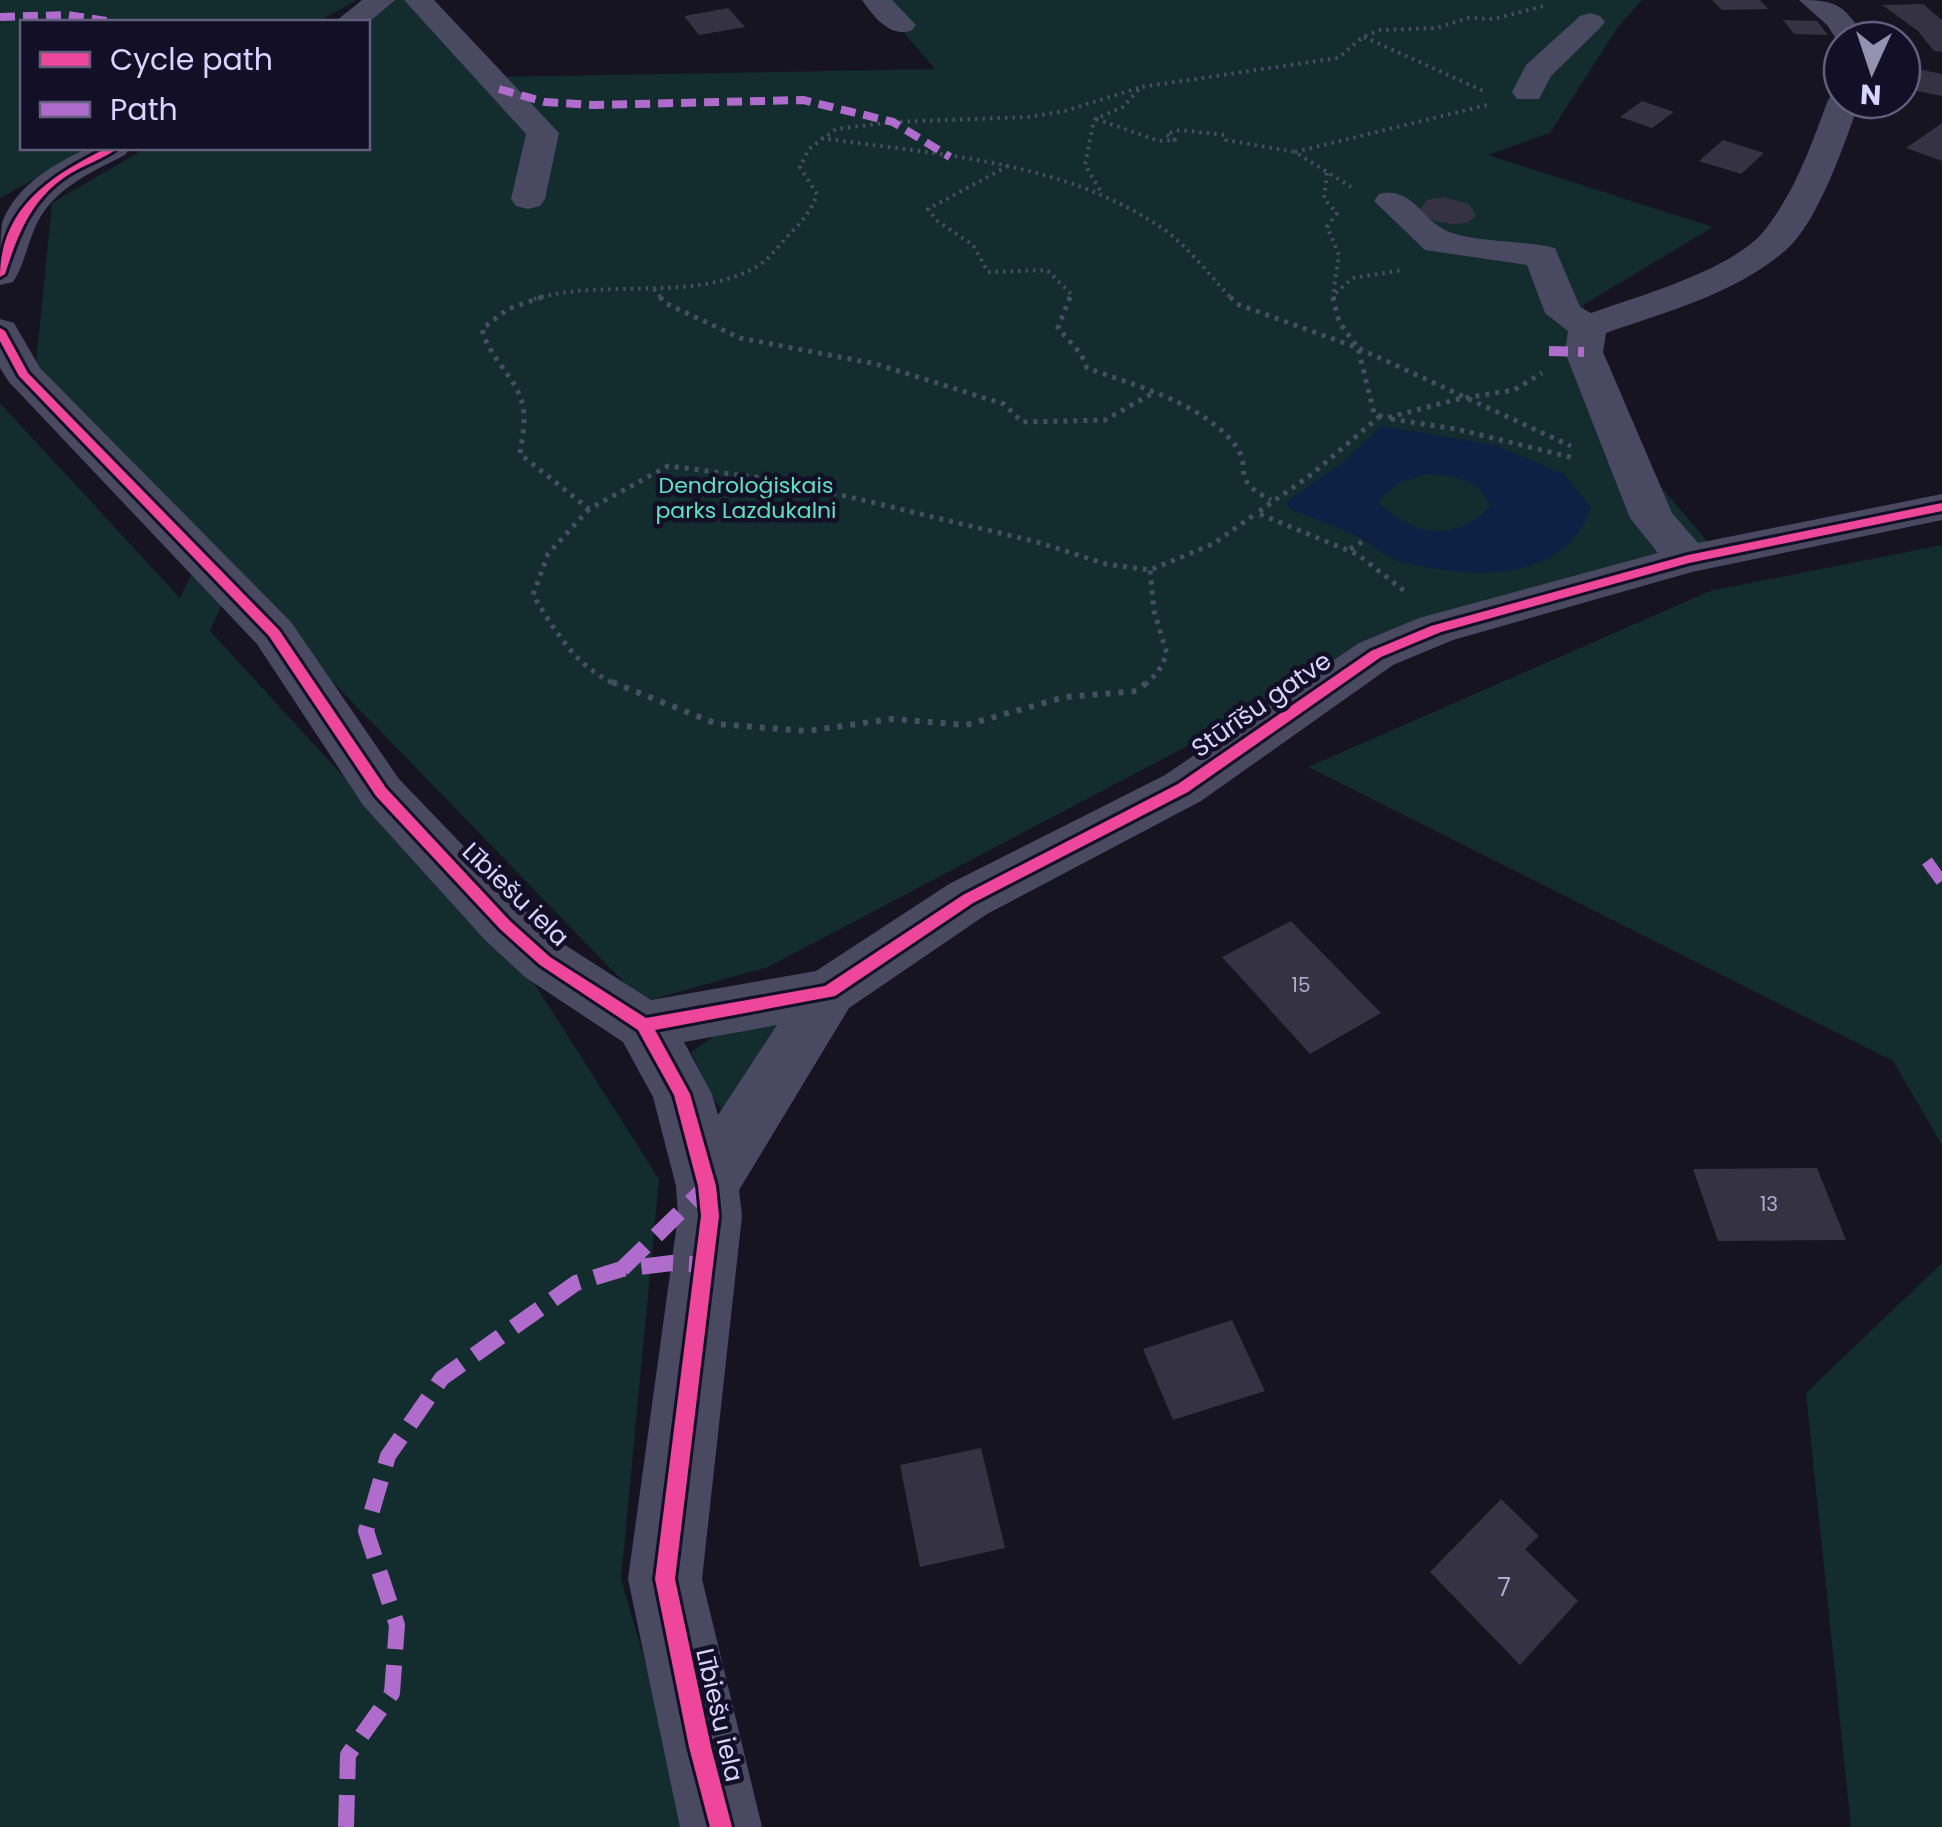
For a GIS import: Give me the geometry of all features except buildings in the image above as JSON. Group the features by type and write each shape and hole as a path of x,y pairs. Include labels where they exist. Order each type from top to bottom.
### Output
{"street":[{"path":"352,20 382,0"},
{"path":"418,0 542,133 528,199"},
{"path":"876,0 902,25"},
{"path":"1813,0 1839,20"},
{"path":"1528,92 1537,72 1590,22"},
{"path":"1391,201 1438,242 1542,256 1564,313 1588,327 1710,284 1775,240 1817,175 1837,120"},
{"path":"0,274 16,224 34,193 109,150"},
{"path":"1588,327 1584,352 1652,518 1688,559"},
{"name":"Lībiešu iela","path":"0,331 23,374 274,633 381,792 505,925 545,961 644,1025 682,1094 707,1186 710,1216 665,1578 721,1827"},
{"name":"Stūrīšu gatve","path":"644,1025 829,992 968,898 1183,788 1376,654 1436,629 1688,559 1942,507"},
{"path":"707,1186 829,992"}],"path":[{"path":"589,509 520,454 523,404 509,380 494,365 482,329 508,307 534,300 727,278 758,267 813,212 817,194 800,167 809,149 836,129 894,122 1028,117 1065,111 1141,87 1338,58 1363,37 1380,30 1437,28 1468,18 1494,19 1554,4"},
{"path":"1363,37 1486,92"},
{"path":"1100,191 1085,166 1090,158 1088,133 1095,118 1124,107 1141,87"},
{"path":"1295,152 1488,104"},
{"path":"1095,118 1159,141 1174,140 1166,134 1180,130 1225,135 1226,140 1295,152 1346,185"},
{"path":"820,138 1010,165 1100,191 1165,230 1236,304 1358,348 1600,459 1638,482"},
{"path":"1010,165 928,209 936,220 973,244 988,272 1047,270 1071,294 1058,328 1081,354 1087,368 1153,393 1216,428 1239,447 1247,468 1242,479 1248,488 1271,500"},
{"path":"1327,172 1324,199 1337,213 1327,227 1339,255 1333,295 1339,322 1358,348 1374,414 1456,429 1562,458 1600,459"},
{"path":"1333,295 1353,278 1403,270 1467,268 1438,242"},
{"path":"654,288 665,303 740,338 876,364 1004,404 1022,422 1105,420 1153,393"},
{"path":"1150,570 1154,611 1167,654 1158,672 1138,690 1065,697 966,725 892,719 807,731 716,724 596,676 564,644 534,595 548,554 589,509 668,466 779,480 1037,542 1106,564 1150,570 1213,544 1312,474 1374,421 1462,398 1516,390 1533,383 1547,363"},
{"path":"1257,514 1348,550 1396,580 1436,629"},
{"path":"1348,550 1367,539"}],"green space":[{"path":"0,0 357,0 321,20 20,20 20,150 88,150 0,198"},
{"name":"Dendroloģiskais parks Lazdukalni","path":"393,0 430,0 501,77 935,69 876,0 1642,0 1618,27 1550,133 1488,155 1713,227 1583,305 1649,473 1707,541 1402,633 768,967 643,1002 233,579 210,631 536,986 659,1179 621,1579 693,1827 0,1827 0,403 180,598 204,548 35,373 52,203 143,150 370,150 370,20"},
{"path":"1942,545 1942,1145 1893,1061 1308,767 1710,591"},
{"path":"788,1016 731,1119 716,1103 691,1052 717,1034"},
{"path":"1942,1263 1942,1827 1851,1827 1806,1393"}],"water":[{"path":"1382,426 1495,445 1564,474 1591,507 1578,532 1560,551 1538,563 1484,573 1428,568 1396,560 1353,535 1290,509 1286,502 1343,462","holes":["1428,474 1457,478 1473,485 1490,506 1463,526 1434,531 1404,522 1378,501 1398,483"]}],"marked path":[{"path":"0,17 67,15 101,20"},
{"path":"499,89 545,102 594,105 803,100 893,122 950,157"},
{"path":"1549,351 1584,352"},
{"path":"1927,861 1942,882"},
{"path":"622,1269 707,1186"},
{"path":"346,1827 348,1755 392,1693 397,1625 366,1531 388,1456 442,1378 576,1283 622,1269 672,1263 703,1265"}],"cycle path":[{"path":"0,274 18,225 38,195 67,172 109,150"},
{"path":"0,331 23,374 274,633 381,792 505,925 545,961 644,1025 682,1094 707,1186 710,1216 665,1579 721,1827"},
{"path":"644,1025 829,992 968,899 1183,788 1376,654 1436,629 1688,559 1942,507"}]}
